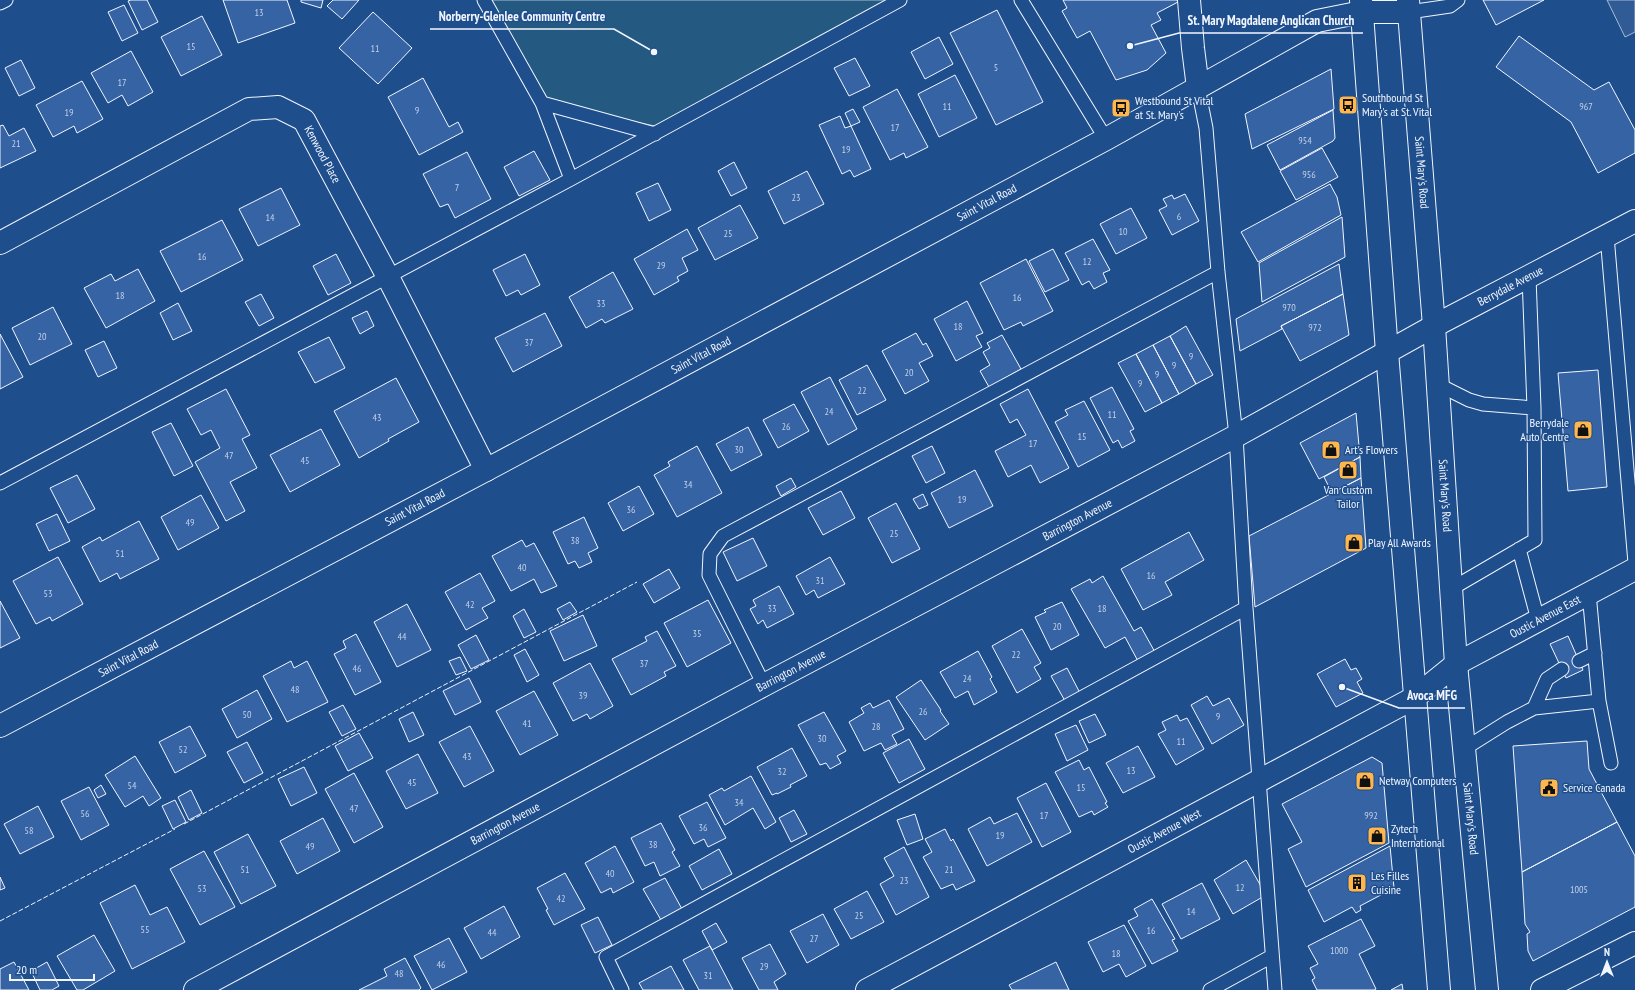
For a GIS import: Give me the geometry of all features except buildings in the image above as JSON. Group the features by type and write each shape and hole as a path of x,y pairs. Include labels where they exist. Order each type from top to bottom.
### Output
{"street":[{"path":"1189,0 1198,88"},
{"name":"Saint Vital Road","path":"0,726 486,470 1106,139 1317,21 1361,6 1408,6"},
{"path":"1361,6 1414,698 1439,990"},
{"name":"Saint Mary's Road","path":"1408,6 1434,326 1456,664 1488,990"},
{"name":"Kenwood Place","path":"0,243 249,109 278,107 304,120 388,277 486,470"},
{"name":"Berrydale Avenue","path":"1387,352 1635,221"},
{"name":"Barrington Avenue","path":"195,990 764,685 1236,436 1387,352"},
{"name":"Oustic Avenue East","path":"1456,664 1635,568"},
{"name":"Oustic Avenue West","path":"867,990 1260,782 1414,698 1456,664"},
{"path":"1542,990 1635,943"}],"lane":[{"path":"0,4 6,0"},
{"path":"484,0 542,104 571,179"},
{"path":"0,483 655,134 900,0"},
{"path":"1021,0 1106,139"},
{"path":"1408,6 1450,6 1458,0"},
{"path":"1198,88 1206,128 1218,272 1236,436 1246,608 1275,990"},
{"path":"542,104 655,134"},
{"path":"1607,236 1635,563"},
{"path":"764,685 709,575 710,554 723,536 1218,272"},
{"path":"1451,589 1535,540 1534,408 1529,277"},
{"path":"1438,384 1469,400 1483,404 1534,408"},
{"path":"1519,549 1538,620"},
{"path":"1589,593 1599,701 1611,763"},
{"path":"622,990 606,957 1246,608"},
{"path":"1579,661 1595,654"},
{"path":"1534,708 1547,679 1562,669"},
{"path":"1464,750 1507,722 1534,708 1599,701"},
{"path":"1210,990 1272,956"}],"shaded area":[{"path":"487,0 889,0 655,126 542,103"},
{"path":"1607,0 1635,0 1635,32 1625,37"}],"fence":[{"path":"184,824 637,582"},
{"path":"0,921 175,829"}],"place":[{"name":"St. Mary Magdalene Anglican Church","path":"1130,46"},
{"name":"Norberry-Glenlee Community Centre","path":"654,52"},
{"name":"Southbound St Mary's at St. Vital","path":"1348,105"},
{"name":"Westbound St Vital at St. Mary's","path":"1121,108"},
{"name":"Berrydale Auto Centre","path":"1583,430"},
{"name":"Art's Flowers","path":"1331,450"},
{"name":"Van Custom Tailor","path":"1348,470"},
{"name":"Play All Awards","path":"1354,543"},
{"name":"Avoca MFG","path":"1342,687"},
{"name":"Netway Computers","path":"1365,781"},
{"name":"Service Canada","path":"1549,788"},
{"name":"Zytech International","path":"1377,836"},
{"name":"Les Filles Cuisine","path":"1357,883"}]}
